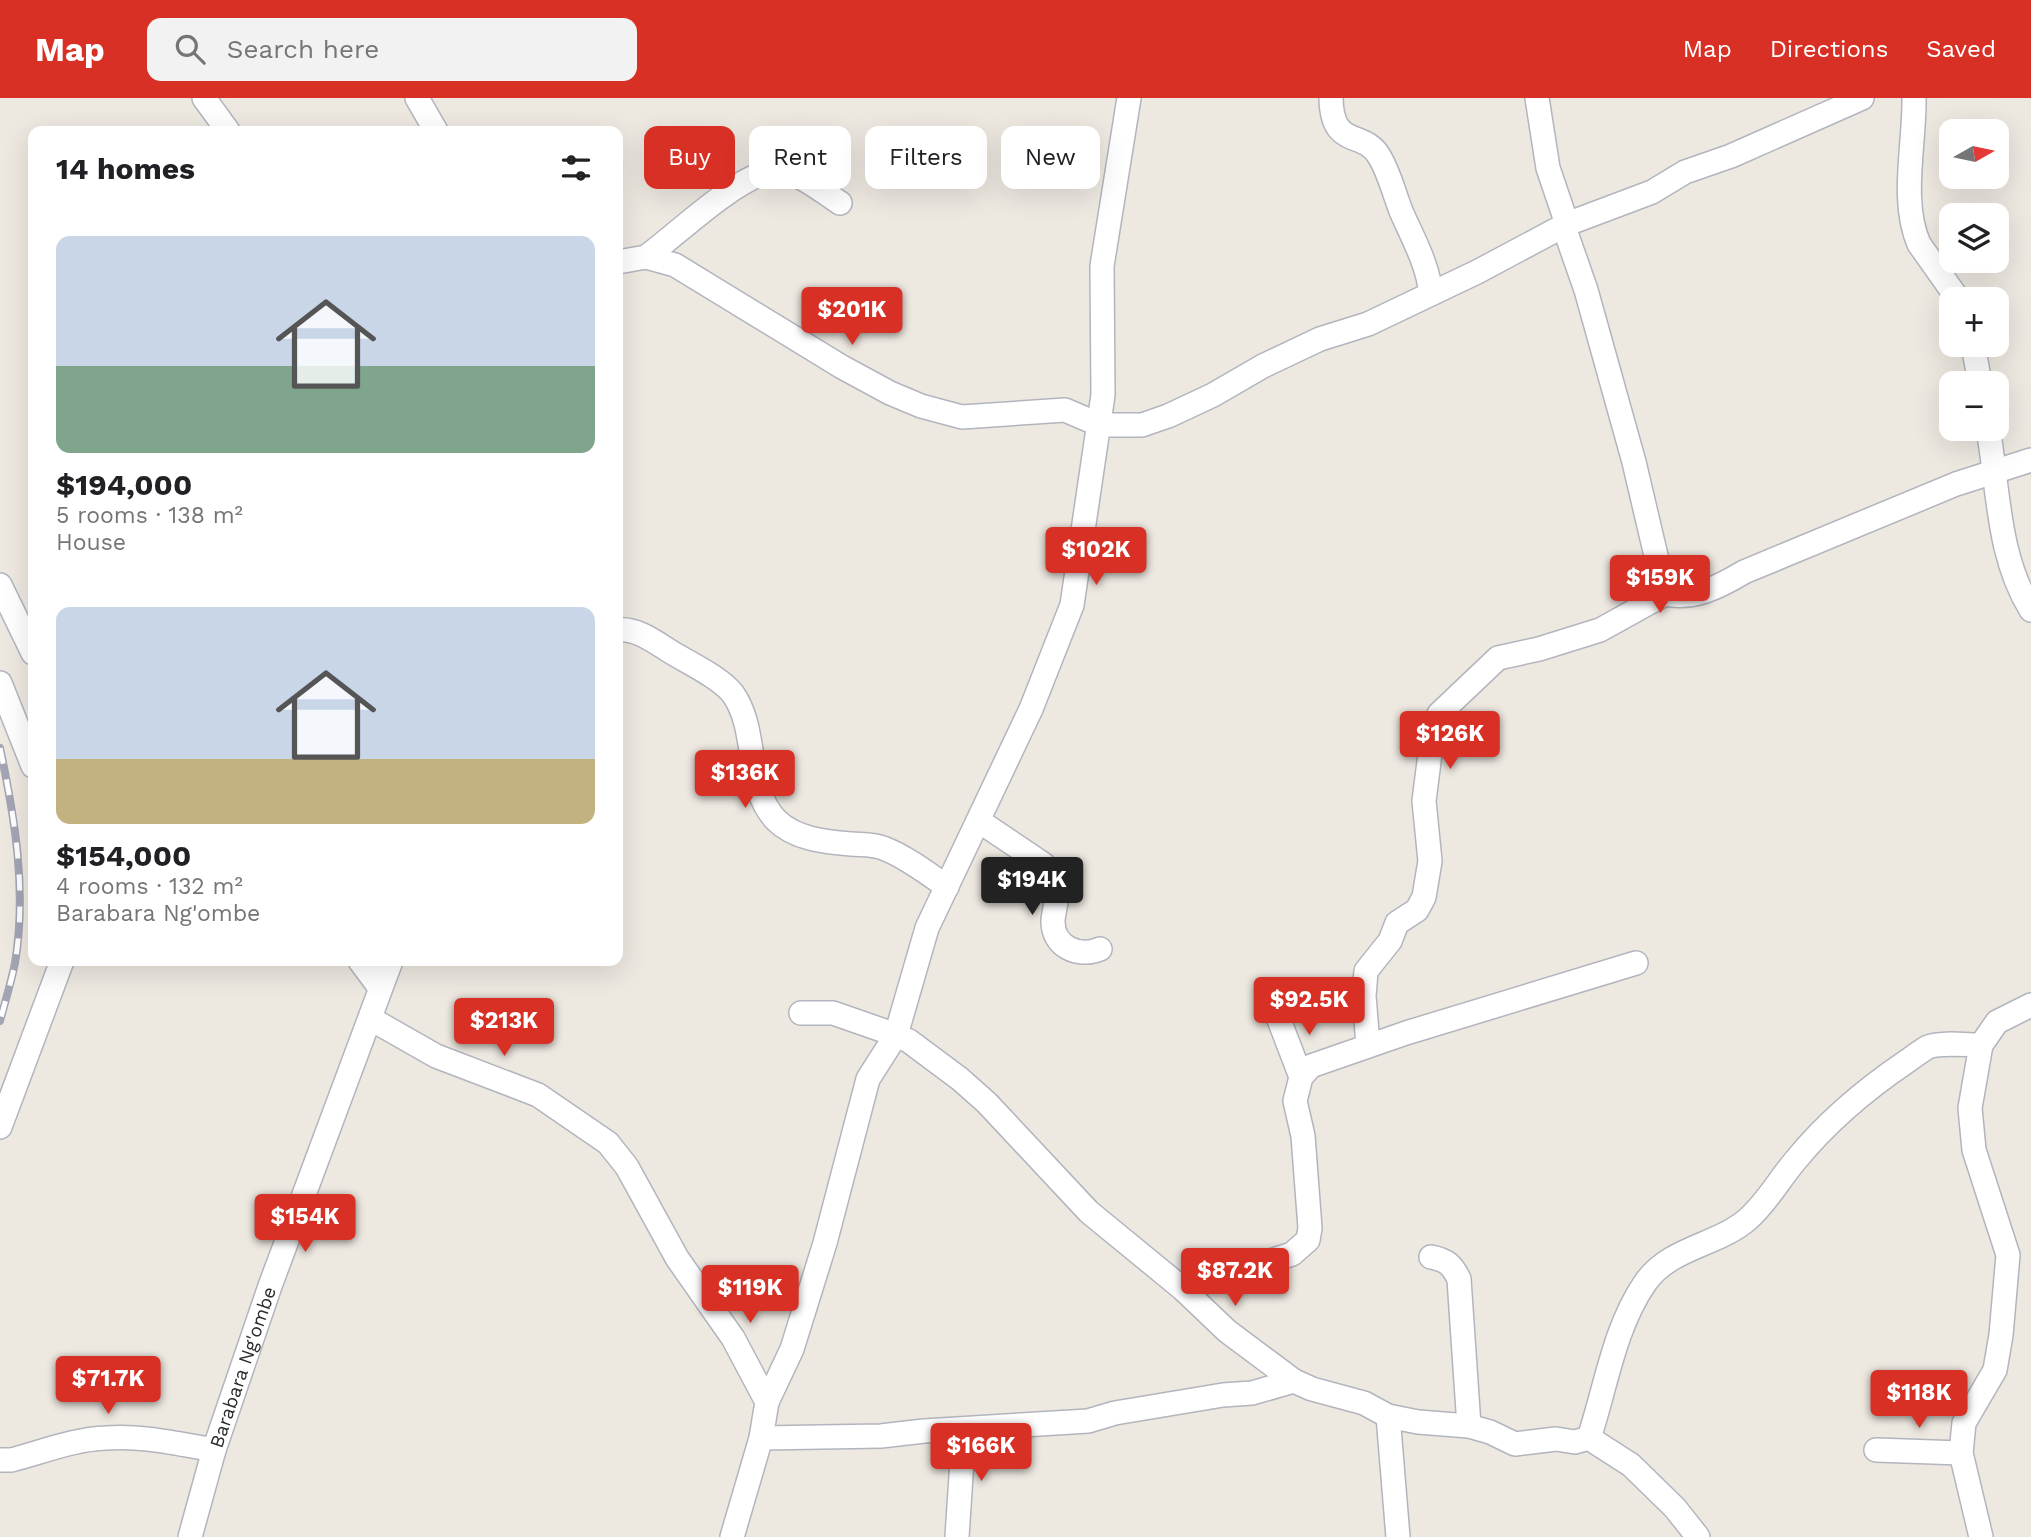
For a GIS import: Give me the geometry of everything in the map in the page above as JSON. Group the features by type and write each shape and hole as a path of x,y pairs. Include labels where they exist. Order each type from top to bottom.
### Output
{"street":[{"path":"204,98 224,126"},
{"path":"417,98 433,126"},
{"path":"732,1537 761,1438 767,1402 795,1339 825,1243 869,1079 896,1035 927,929 1031,709 1072,605 1100,425 1104,343 1102,266 1129,98"},
{"path":"1331,98 1335,123 1343,133 1378,154 1402,214 1421,252 1429,277 1430,293"},
{"path":"1537,98 1548,168 1586,290 1634,461 1665,594"},
{"path":"623,261 646,257 675,265 842,366 890,393 920,406 961,417 1065,410 1100,425 1142,425 1168,416 1263,366 1321,340 1368,324 1477,272 1565,225 1652,192 1685,172 1731,156 1862,98"},
{"path":"1914,98 1915,127 1910,178 1914,234 1949,287"},
{"path":"646,257 747,180 762,174 775,171 794,174 840,203"},
{"path":"1990,441 1998,511 2007,557 2031,610"},
{"path":"1368,1045 1364,996 1366,971 1390,941 1396,923 1417,910 1424,897 1430,861 1424,801 1432,738 1439,715 1498,658 1539,649 1600,630 1665,594 1680,597 1722,585 1756,567 1995,470 2031,460"},
{"path":"0,585 28,643"},
{"path":"623,630 641,634 722,684 733,694 749,731 757,781 769,812 783,826 814,840 884,848 947,887"},
{"path":"0,683 28,753"},
{"path":"979,821 1043,864 1049,871 1057,890 1053,922 1055,932 1064,945 1088,954 1100,949"},
{"path":"1183,1289 1292,1254 1308,1240 1310,1228 1303,1136 1296,1101 1301,1077 1311,1066 1368,1045 1636,963"},
{"path":"0,1127 60,966"},
{"path":"364,966 380,988"},
{"name":"Barabara Ng'ombe","path":"190,1537 214,1450 270,1286 389,966"},
{"path":"1981,1537 1961,1453 1964,1423 1994,1370 2008,1278 2008,1255 1973,1150 1970,1108 1981,1045 1997,1022 2031,1005"},
{"path":"1276,1012 1301,1077"},
{"path":"801,1013 833,1013 896,1035 909,1041 960,1079 987,1103 1089,1212 1183,1289 1227,1331 1294,1381 1364,1403 1388,1416 1418,1422 1469,1426 1515,1444 1556,1439 1575,1442 1589,1438 1631,1465 1675,1508 1698,1537"},
{"path":"370,1019 436,1056 538,1095 608,1143 627,1167 677,1258 733,1338 767,1402"},
{"path":"1589,1438 1618,1341 1636,1298 1647,1280 1680,1253 1745,1221 1760,1207 1797,1158 1845,1109 1883,1078 1931,1046 1981,1045"},
{"path":"1431,1258 1445,1260 1453,1267 1459,1279 1469,1426"},
{"path":"761,1438 851,1438 1088,1421 1115,1413 1252,1392 1294,1381"},
{"path":"1388,1416 1398,1537"},
{"path":"957,1537 964,1430"},
{"path":"0,1461 108,1437 176,1443 214,1450"},
{"path":"1876,1450 1961,1453"}],"railway":[{"path":"0,748 15,828 20,909 15,963 0,1021"}]}
